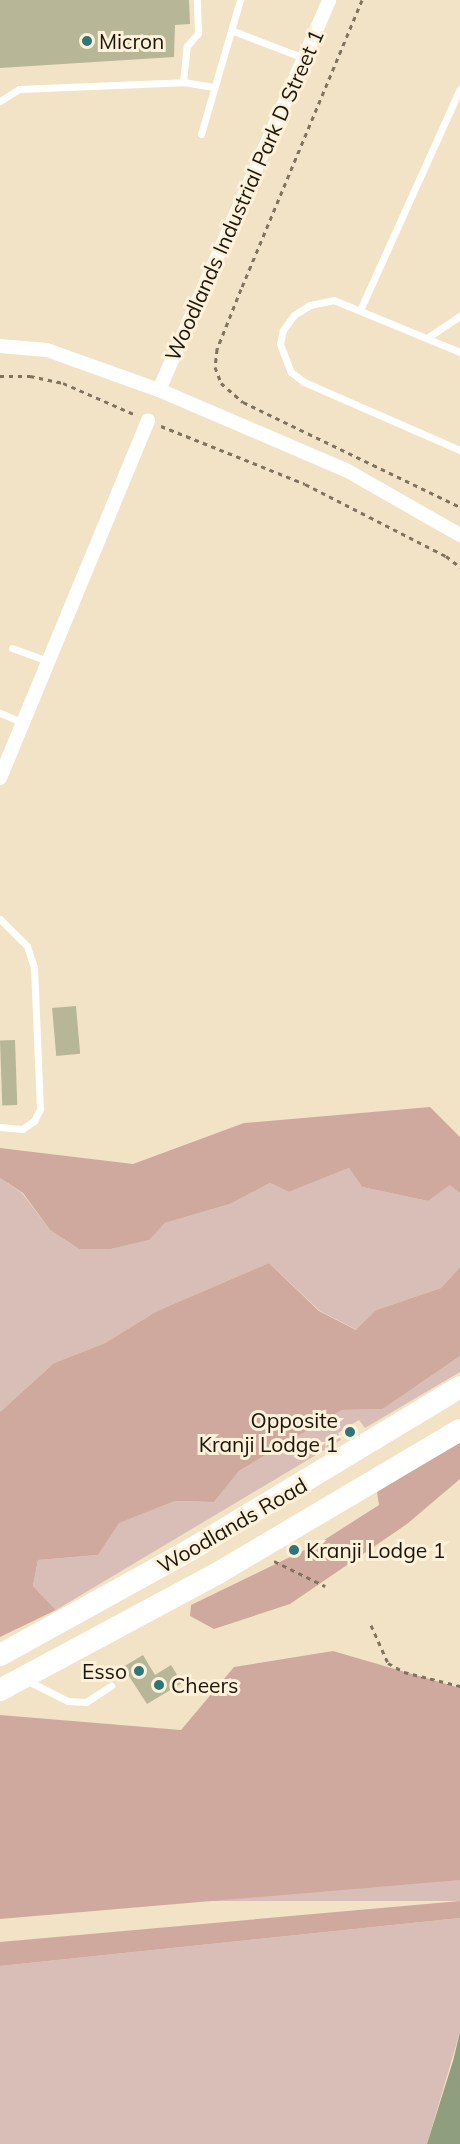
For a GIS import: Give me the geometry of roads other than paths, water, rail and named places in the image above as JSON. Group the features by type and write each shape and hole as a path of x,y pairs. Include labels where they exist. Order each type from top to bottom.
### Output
{"main road":[{"name":"Woodlands Road","path":"0,1655 190,1550 460,1387"},
{"name":"Woodlands Road","path":"0,1690 238,1562 460,1431"}],"street":[{"name":"Woodlands Industrial Park D Street 1","path":"159,390 329,0"},
{"path":"0,346 47,350 159,390 346,470 460,535"},
{"path":"0,778 148,420"}],"lane":[{"path":"183,82 187,46 198,33 197,0"},
{"path":"201,134 240,0"},
{"path":"231,30 304,58"},
{"path":"0,101 19,89 183,82 213,87"},
{"path":"361,308 460,89"},
{"path":"460,352 361,308 334,300 310,305 294,315 284,330 280,344 291,372 304,382 460,450"},
{"path":"427,338 460,316"},
{"path":"12,648 48,661"},
{"path":"0,713 23,723"},
{"path":"0,919 27,946 34,967 40,1109 34,1121 22,1129 0,1127"},
{"path":"24,1679 68,1701 86,1702 111,1686"}],"place":[{"name":"Micron","path":"87,41"},
{"name":"Opposite Kranji Lodge 1","path":"350,1432"},
{"name":"Kranji Lodge 1","path":"294,1550"},
{"name":"Esso","path":"139,1671"},
{"name":"Cheers","path":"159,1685"}]}
